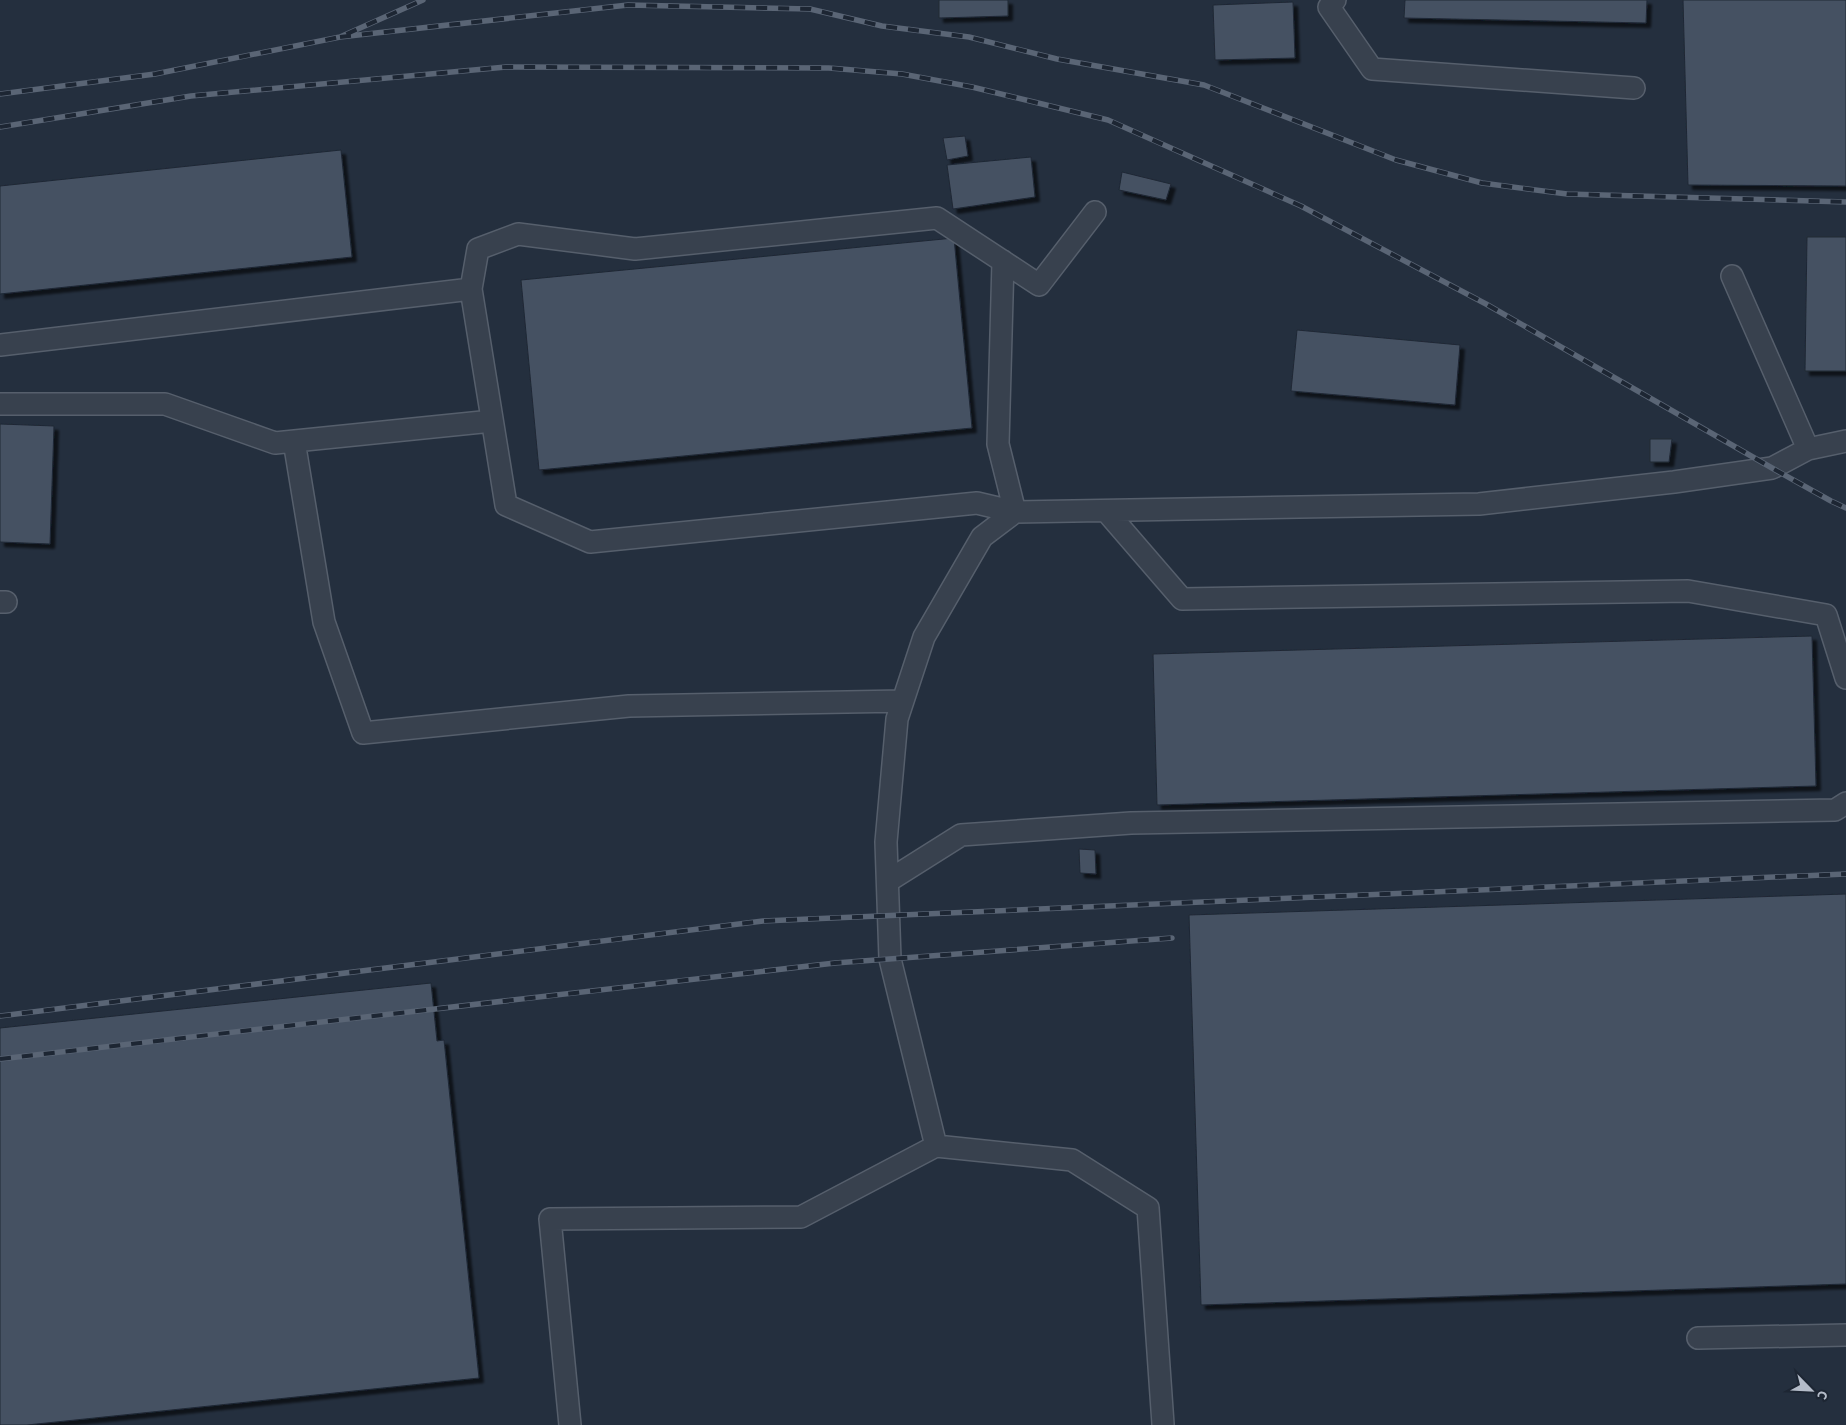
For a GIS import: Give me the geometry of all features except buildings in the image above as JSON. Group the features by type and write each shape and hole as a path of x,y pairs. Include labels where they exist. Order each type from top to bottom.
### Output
{"lane":[{"path":"1335,0 1329,7 1372,68 1634,88"},
{"path":"1095,212 1039,285 937,218 635,249 518,234 478,249 471,289 506,505 590,542 977,503 1015,512 1479,504 1674,482 1772,468 1808,449 1846,442"},
{"path":"1002,261 998,444 1015,512"},
{"path":"1732,276 1808,449"},
{"path":"0,344 471,289"},
{"path":"0,404 165,404 275,443 492,421"},
{"path":"294,441 324,622 362,733 629,706 903,701"},
{"path":"1106,510 1182,599 1688,591 1826,615 1846,678"},
{"path":"936,1146 890,959 886,842 896,719 924,636 982,537 1015,512"},
{"path":"888,881 961,835 1131,823 1835,810 1846,803"},
{"path":"570,1425 550,1219 801,1217 936,1146 1072,1160 1148,1208 1163,1424"},
{"path":"1698,1338 1846,1335"}],"railway":[{"path":"0,94 155,74 340,37 423,0"},
{"path":"340,37 628,5 810,9 882,26 969,37 1057,59 1204,85 1396,160 1482,183 1567,194 1846,202"},
{"path":"0,127 191,96 506,67 829,68 902,74 972,87 1108,120 1301,206 1486,304 1772,468 1846,508"},
{"path":"0,1016 763,921 1846,874"},
{"path":"0,1059 835,963 1172,938"}]}
